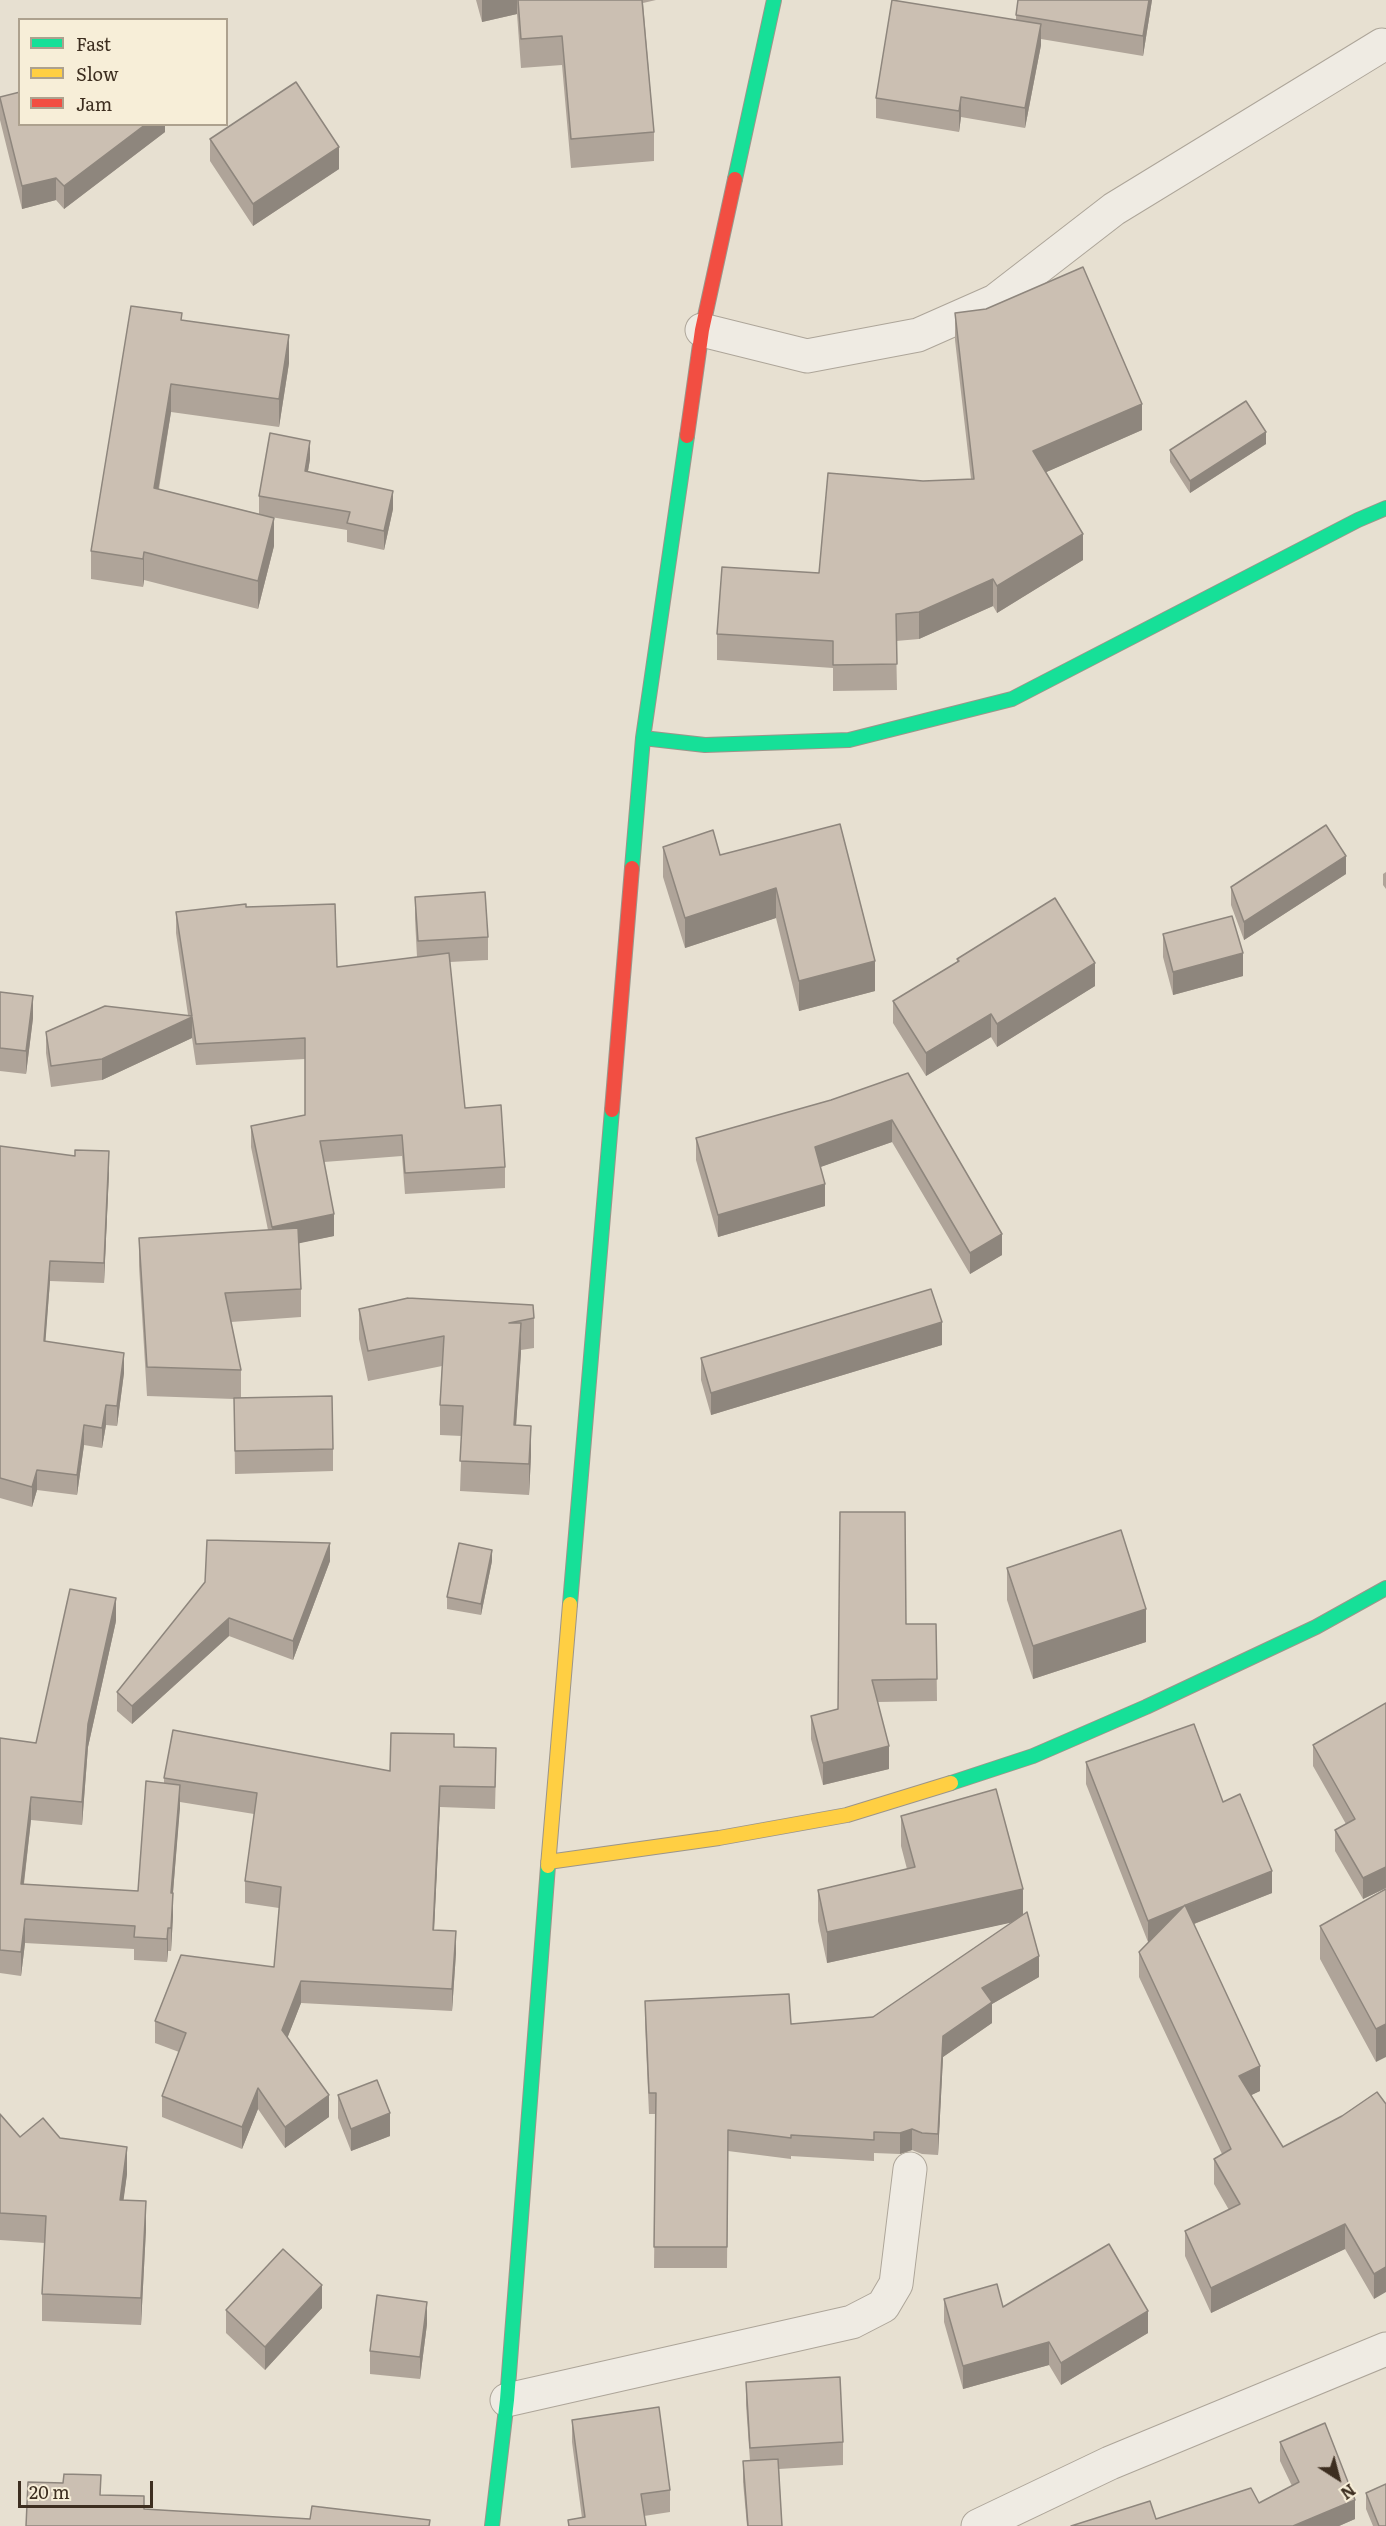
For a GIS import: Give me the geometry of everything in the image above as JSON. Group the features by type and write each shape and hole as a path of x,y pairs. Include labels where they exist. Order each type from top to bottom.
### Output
{"street":[{"path":"492,2526 507,2400 548,1862 643,738 702,330 774,0"},
{"path":"702,330 807,356 918,335 995,301 1114,209 1382,45"},
{"path":"643,738 705,745 849,740 1012,699 1358,520 1386,508"},
{"path":"548,1862 719,1838 847,1815 927,1791 1033,1756 1146,1707 1316,1627 1386,1588"},
{"path":"507,2400 852,2322 883,2306 896,2284 910,2169"},
{"path":"978,2526 1110,2463 1386,2349"}],"building":[{"path":"518,0 642,0 654,132 571,139 562,36 521,39"},
{"path":"892,0 1041,24 1025,108 961,97 959,111 876,98"},
{"path":"1018,0 1149,0 1143,36 1016,15"},
{"path":"296,82 339,147 253,204 210,139"},
{"path":"18,92 18,126 143,126 64,186 56,178 22,186 0,97"},
{"path":"1083,267 1142,404 1033,451 1083,534 997,586 993,579 919,612 896,614 897,664 833,665 833,641 717,634 722,567 819,573 828,473 923,481 974,479 955,313 986,309"},
{"path":"131,306 182,313 181,320 289,335 279,399 171,384 154,488 274,518 258,581 144,552 143,559 91,551"},
{"path":"1246,401 1266,432 1190,481 1170,450"},
{"path":"270,433 310,441 305,471 393,491 384,531 347,523 350,512 259,496"},
{"path":"840,824 875,961 799,981 776,888 685,918 663,847 713,830 720,855"},
{"path":"1326,825 1346,856 1244,922 1231,887"},
{"path":"485,892 488,937 418,941 415,897"},
{"path":"1055,898 1095,963 997,1024 991,1014 926,1053 893,1001"},
{"path":"246,904 246,907 335,904 337,967 449,953 465,1108 501,1105 505,1167 405,1173 402,1135 320,1141 334,1214 272,1227 251,1126 305,1115 305,1038 196,1044 192,1017 102,1059 51,1066 46,1032 105,1006 192,1016 176,912"},
{"path":"1232,916 1243,953 1173,972 1163,934"},
{"path":"0,992 33,996 26,1051 0,1048"},
{"path":"908,1073 1002,1234 970,1253 892,1120 815,1147 825,1184 718,1215 696,1138 831,1100"},
{"path":"0,1146 75,1156 75,1150 109,1151 104,1263 50,1261 44,1341 124,1353 117,1406 106,1405 102,1428 84,1425 77,1475 37,1470 32,1487 0,1478"},
{"path":"298,1228 301,1289 225,1293 241,1370 147,1367 139,1238"},
{"path":"931,1289 942,1322 711,1393 701,1358"},
{"path":"408,1298 533,1305 534,1318 509,1323 521,1323 514,1425 531,1426 529,1464 460,1461 463,1406 440,1405 444,1336 368,1351 359,1309"},
{"path":"332,1396 333,1449 235,1451 234,1398"},
{"path":"840,1512 905,1512 906,1624 936,1624 937,1679 872,1680 889,1746 823,1763 811,1716 838,1709"},
{"path":"1121,1530 1146,1609 1033,1646 1007,1568"},
{"path":"207,1540 330,1543 293,1641 229,1618 132,1706 117,1692 205,1582"},
{"path":"459,1543 492,1550 481,1604 447,1597"},
{"path":"70,1589 116,1598 88,1724 82,1802 31,1797 21,1884 138,1891 146,1781 180,1785 171,1893 173,1893 171,1928 168,1928 167,1939 134,1937 135,1926 25,1919 21,1952 0,1950 0,1738 36,1743"},
{"path":"1386,1703 1386,1867 1363,1878 1335,1830 1355,1819 1313,1745"},
{"path":"1194,1724 1223,1802 1240,1794 1272,1871 1148,1921 1086,1762"},
{"path":"173,1730 390,1771 391,1733 454,1734 454,1747 496,1748 495,1787 440,1786 433,1930 456,1931 452,1989 301,1981 282,2030 329,2095 285,2127 258,2088 242,2127 162,2096 186,2033 155,2021 181,1955 274,1967 281,1887 245,1881 257,1793 164,1778"},
{"path":"996,1789 1023,1889 827,1932 818,1890 915,1867 901,1816"},
{"path":"1386,1889 1386,2024 1376,2029 1320,1926"},
{"path":"1185,1905 1260,2066 1239,2076 1283,2147 1342,2116 1377,2092 1386,2104 1386,2267 1374,2274 1345,2224 1211,2288 1185,2231 1240,2204 1214,2159 1231,2149 1139,1952"},
{"path":"1027,1912 1039,1956 982,1988 992,2002 943,2036 938,2134 922,2133 912,2129 900,2133 874,2132 874,2140 791,2135 791,2138 728,2130 727,2247 654,2247 656,2093 649,2093 645,2001 789,1994 791,2024 873,2017"},
{"path":"377,2080 390,2113 351,2129 338,2095"},
{"path":"0,2114 20,2137 43,2118 60,2138 127,2147 120,2200 146,2201 141,2298 42,2294 46,2216 0,2213"},
{"path":"1109,2244 1148,2311 1061,2363 1049,2342 963,2366 944,2299 997,2284 1003,2307"},
{"path":"283,2249 322,2285 265,2347 226,2310"},
{"path":"377,2295 427,2302 420,2357 370,2351"},
{"path":"840,2377 843,2442 750,2448 746,2382"},
{"path":"659,2407 670,2490 641,2494 646,2526 569,2526 568,2520 585,2517 572,2420"},
{"path":"1325,2423 1355,2500 1293,2526 1071,2526 1150,2501 1156,2519 1251,2488 1259,2503 1299,2482 1280,2442"},
{"path":"778,2459 782,2526 748,2526 743,2461"},
{"path":"64,2474 101,2475 100,2495 144,2496 144,2509 310,2519 312,2506 430,2520 429,2526 26,2526 28,2482 63,2483"},
{"path":"1386,2484 1386,2526 1379,2526 1366,2493"}],"traffic: fast":[{"path":"735,179 774,0"},
{"path":"632,868 643,738 687,436"},
{"path":"643,738 705,745 849,740 1012,699 1358,520 1386,508"},
{"path":"570,1604 612,1110"},
{"path":"951,1783 1033,1756 1146,1707 1316,1627 1386,1588"},
{"path":"492,2526 507,2400 548,1866"}],"traffic: slow":[{"path":"548,1866 570,1604"},
{"path":"548,1862 719,1838 847,1815 951,1783"}],"traffic: jam":[{"path":"687,436 702,330 735,179"},
{"path":"612,1110 632,868"}]}
